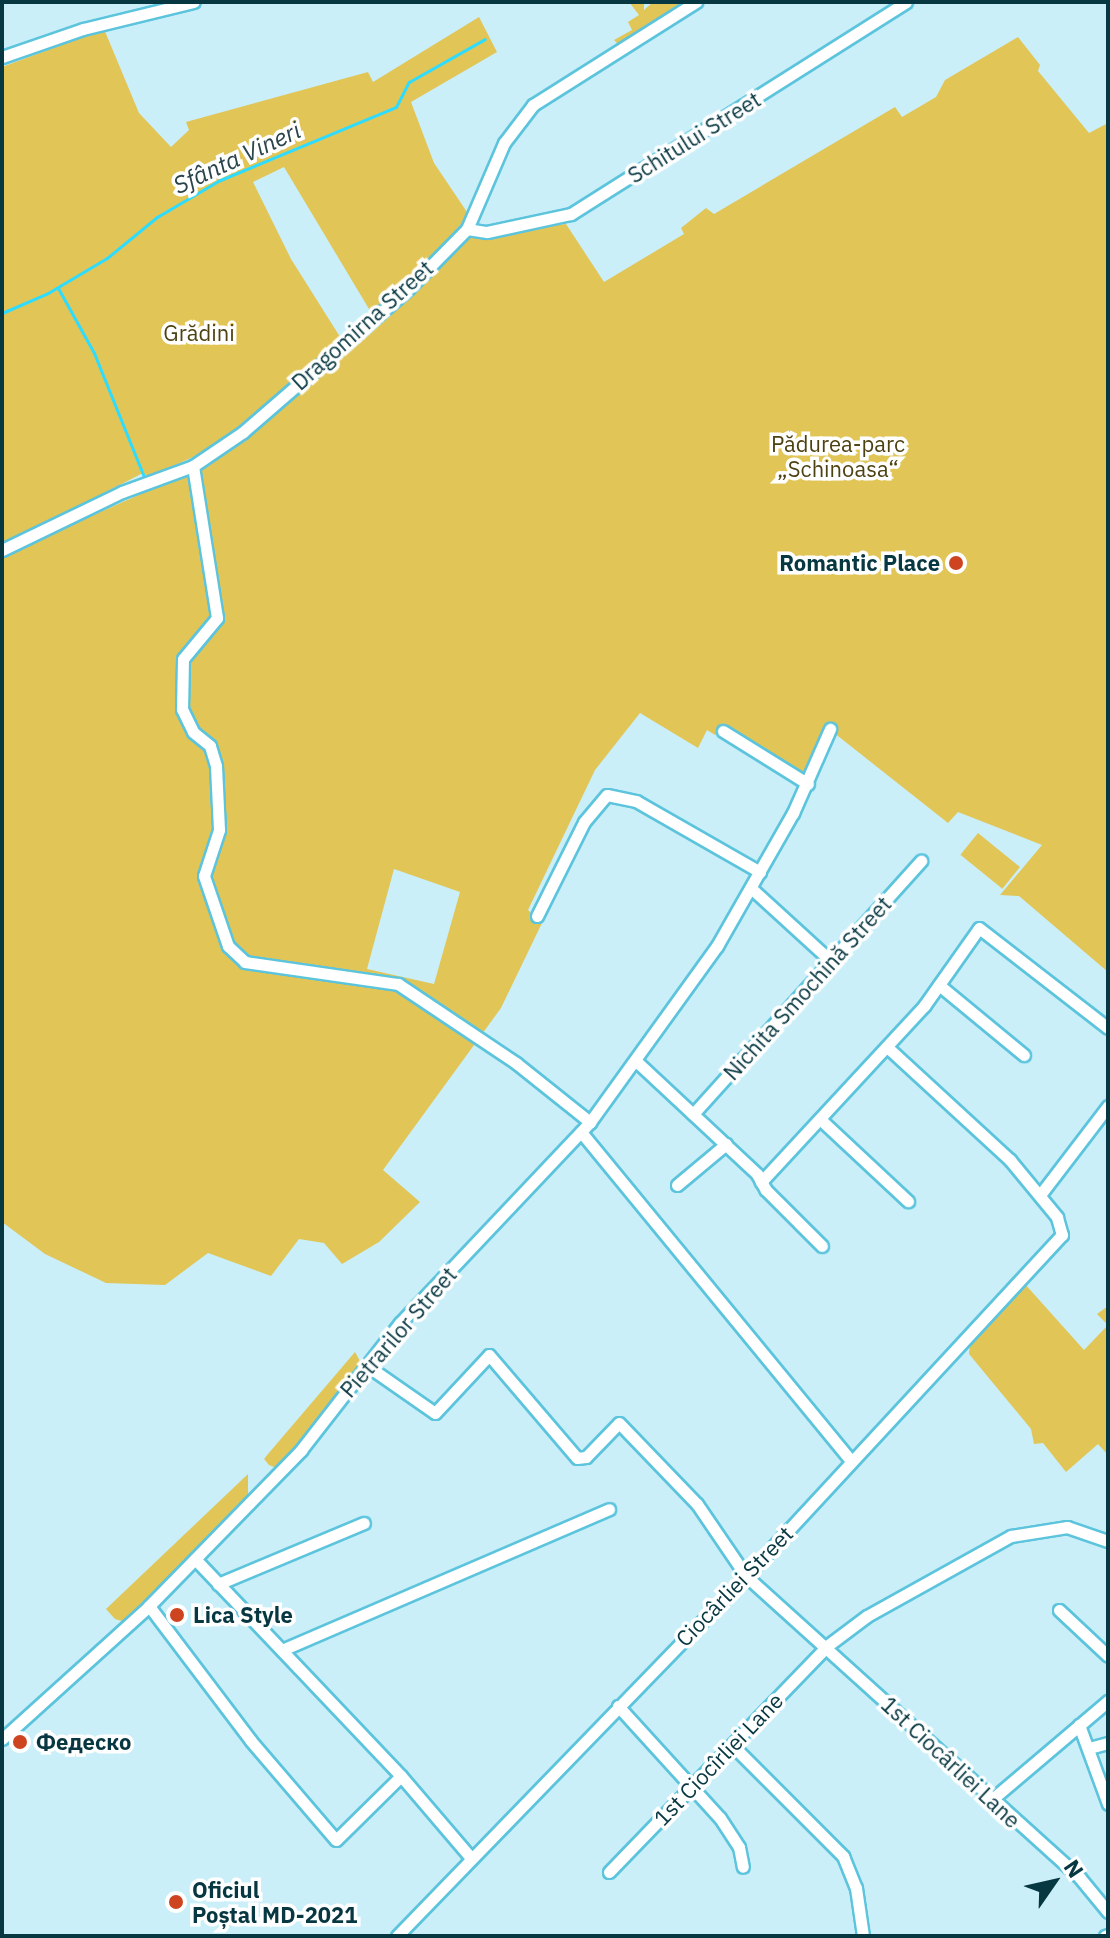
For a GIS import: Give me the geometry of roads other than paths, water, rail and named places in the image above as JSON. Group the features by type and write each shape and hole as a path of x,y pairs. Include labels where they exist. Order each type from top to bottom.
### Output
{"street":[{"path":"2,57 83,29 194,2"},
{"name":"Dragomirna Street","path":"2,550 122,492 193,466 243,432 371,323 467,229 504,143 533,105 696,2"},
{"name":"Schitului Street","path":"467,229 487,232 571,214 906,2"},
{"path":"193,466 217,618 183,659 182,709 193,732 210,746 216,766 219,830 204,876 228,946 245,962 398,984 515,1063 590,1122"},
{"name":"Pietrarilor Street","path":"2,1739 149,1606 301,1450 366,1365 590,1122 636,1061 752,889 808,784 830,729"},
{"path":"723,731 808,784"},
{"path":"537,916 584,822 607,795 636,801 760,872"},
{"name":"Nichita Smochină Street","path":"693,1114 921,861"},
{"path":"752,889 832,962"},
{"path":"761,1182 887,1047 939,985 979,928 1108,1028"},
{"path":"939,985 1024,1055"},
{"path":"887,1047 1010,1160 1040,1195 1108,1106"},
{"path":"636,1061 726,1144 822,1246"},
{"path":"821,1120 908,1201"},
{"path":"581,1132 850,1460"},
{"path":"677,1185 726,1144"},
{"name":"Ciocârliei Street","path":"397,1936 746,1576 1063,1230 1040,1195"},
{"name":"1st Ciocârliei Lane","path":"366,1365 435,1413 489,1355 577,1458 586,1457 619,1423 697,1504 746,1576 827,1646 990,1801 1080,1878 1108,1912"},
{"path":"282,1650 609,1509"},
{"path":"218,1584 364,1523"},
{"path":"827,1646 922,1582 1011,1536 1067,1527 1108,1541"},
{"path":"195,1559 401,1776 471,1858"},
{"path":"149,1606 251,1741 336,1840 401,1776"},
{"path":"1059,1610 1108,1656"},
{"name":"1st Ciocîrliei Lane","path":"609,1872 827,1646"},
{"path":"990,1801 1108,1701"},
{"path":"618,1706 693,1786 731,1833 743,1867"},
{"path":"1079,1725 1108,1804"},
{"path":"1089,1748 1108,1743"},
{"path":"733,1746 843,1856 856,1888 863,1936"}],"waterway":[{"name":"Sfânta Vineri","path":"2,313 48,293 107,258 157,217 218,181 396,107 409,82 485,39"},
{"path":"58,288 94,353 144,477"}],"place":[{"name":"Romantic Place","path":"956,563"},
{"name":"Lica Style","path":"177,1615"},
{"name":"Федеско","path":"20,1742"},
{"name":"Oficiul Poștal MD-2021","path":"176,1902"}],"park label":[{"name":"Grădini","path":"199,333"},
{"name":"Pădurea-parc „Schinoasa“","path":"838,456"}]}
